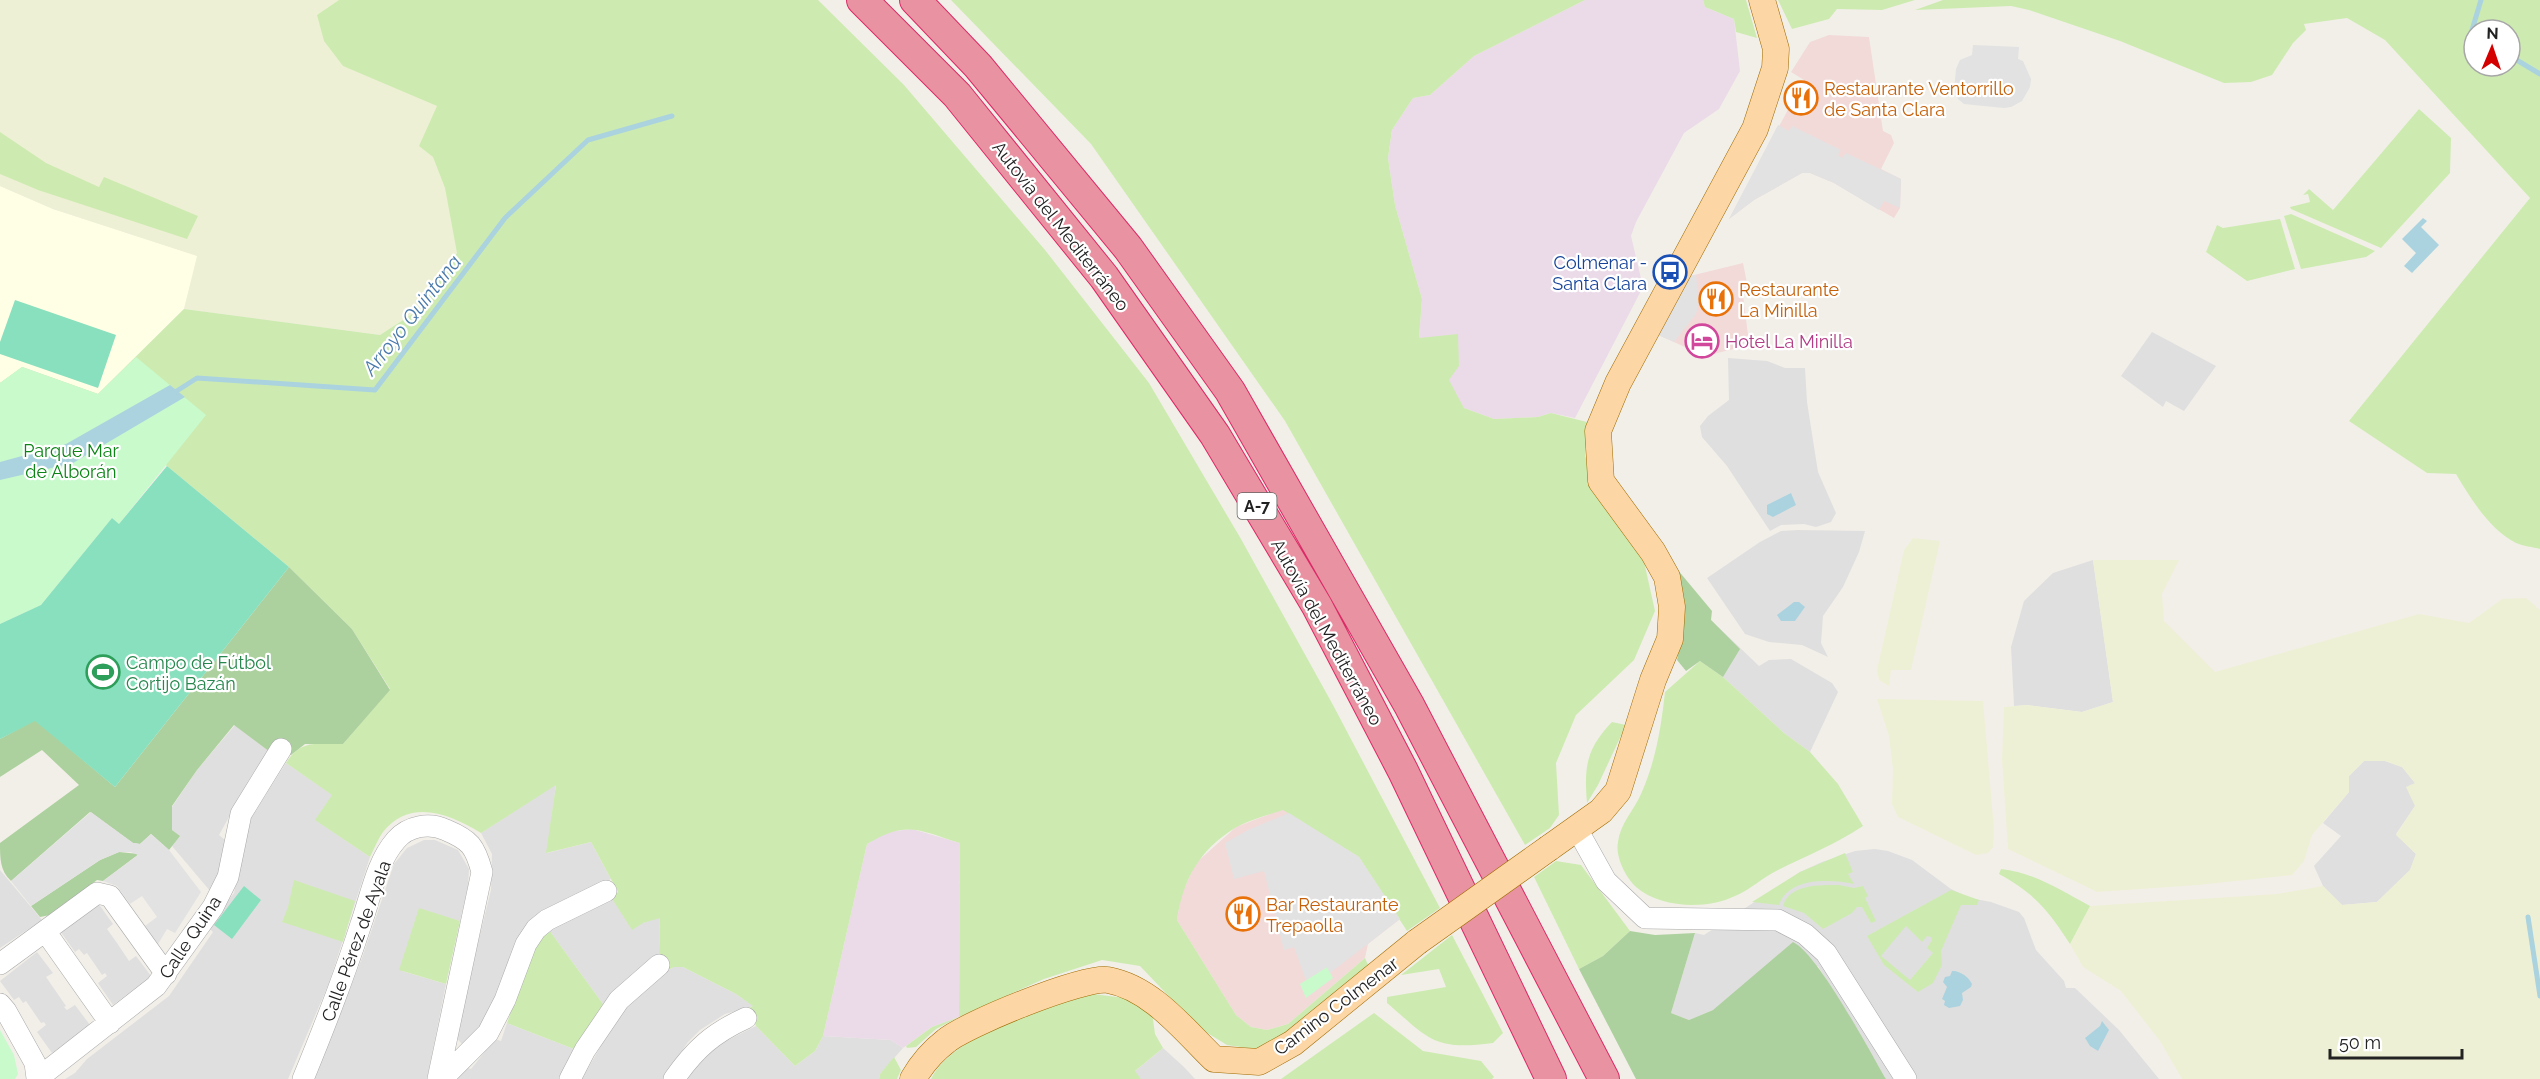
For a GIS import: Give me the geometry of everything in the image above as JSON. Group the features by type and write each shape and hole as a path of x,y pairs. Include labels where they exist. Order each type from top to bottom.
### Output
{"highway":[{"name":"Autovía del Mediterráneo","path":"862,0 964,104 1104,277 1215,435 1317,606 1402,771 1551,1079"},
{"name":"Autovía del Mediterráneo","path":"915,0 978,66 1128,248 1230,391 1409,705 1604,1079"}],"main road":[{"name":"Camino Colmenar","path":"913,1079 919,1069 946,1040 980,1022 1055,991 1107,980 1137,991 1162,1009 1214,1059 1260,1062 1293,1043 1417,942 1601,811 1618,791 1653,680 1670,639 1672,608 1667,577 1653,552 1601,481 1598,431 1618,383 1755,129 1775,68 1776,49 1762,0"}],"street":[{"name":"Calle Quina","path":"37,1078 156,986 165,974 218,897 228,877 241,814 281,749"},
{"name":"Calle Pérez de Ayala","path":"303,1079 350,956 379,868 396,840 408,830 423,826 437,826 464,838 477,851 482,872 440,1079"},
{"path":"1577,829 1606,881 1645,918 1778,920 1805,934 1826,953 1905,1079"},
{"path":"440,1079 488,1033 505,1000 526,944 536,929 547,920 606,891"},
{"path":"0,964 97,893 110,896 165,974"},
{"path":"45,931 110,1023"},
{"path":"570,1079 585,1050 619,1000 660,965"},
{"path":"0,1004 35,1063 37,1078"},
{"path":"674,1079 691,1055 719,1030 746,1018"}],"shaded area":[{"path":"0,0 441,0 465,118 457,253 420,309 380,335 184,309 197,256 53,209 0,186"},
{"path":"1585,0 1703,0 1705,7 1734,19 1740,71 1719,109 1684,133 1636,222 1631,236 1643,287 1575,418 1551,413 1538,417 1494,419 1464,408 1419,338 1422,299 1395,205 1388,158 1392,130 1413,98 1430,95 1474,56"},
{"path":"1829,35 1869,37 1883,131 1891,135 1894,143 1881,169 1901,179 1900,208 1894,218 1834,183 1810,173 1802,173 1754,200 1729,219 1804,80 1791,72 1810,42"},
{"path":"1973,45 2019,47 2018,59 2023,61 2031,79 2030,87 2022,101 2004,108 1964,104 1958,99 1954,91 1956,69 1960,60 1972,55"},
{"path":"1778,125 1789,131 1792,126 1841,150 1838,155 1842,158 1846,153 1901,179 1900,208 1884,201 1879,210 1834,183 1810,173 1802,173 1754,200 1729,219"},
{"path":"0,186 53,209 198,256 184,309 98,394 23,367 0,383"},
{"path":"1743,263 1749,293 1743,295 1748,335 1742,347 1705,356 1656,334 1690,276"},
{"path":"1696,275 1699,302 1696,314 1674,342 1656,334 1690,276"},
{"path":"2152,332 2216,366 2184,411 2166,401 2163,407 2121,376"},
{"path":"1728,358 1767,361 1785,368 1805,368 1807,402 1818,472 1836,513 1831,522 1816,527 1804,524 1781,525 1770,531 1727,466 1702,437 1700,426 1708,416 1729,400"},
{"path":"1781,531 1865,531 1859,552 1843,587 1823,616 1821,643 1828,657 1802,645 1769,642 1745,634 1707,578 1760,542"},
{"path":"1913,538 1940,541 1911,670 1891,670 1889,686 1879,680 1877,670 1904,550"},
{"path":"2093,560 2113,702 2082,712 2027,705 2014,706 2011,647 2024,601 2053,573"},
{"path":"2093,560 2179,560 2162,594 2164,621 2215,672 2419,614 2469,623 2502,599 2526,598 2540,610 2540,1079 2182,1079 2160,1041 2121,991 2083,967 2070,944 2090,906 2277,894 2323,886 2342,905 2377,902 2410,870 2416,854 2396,835 2415,806 2406,787 2415,783 2402,767 2385,761 2364,761 2349,776 2349,792 2312,835 2304,861 2292,875 2097,892 2008,849 2002,759 2004,707 2027,705 2082,712 2113,702"},
{"path":"1711,620 1759,666 1769,660 1791,659 1832,683 1838,692 1810,752 1784,733 1723,677 1700,661"},
{"path":"1877,699 1983,701 1994,829 1993,847 1988,853 1976,855 1898,817 1892,804 1893,769 1889,736"},
{"path":"235,725 270,752 239,799 219,835 225,840 220,874 211,892 172,846 179,836 172,830 172,807 197,770"},
{"path":"2364,761 2385,761 2402,767 2415,783 2415,806 2396,834 2416,854 2410,870 2377,902 2342,905 2323,886 2314,866 2341,836 2323,823 2349,792 2349,776"},
{"path":"286,763 333,795 316,820 370,857 329,983 288,1079 65,1079 75,1073 87,1059 169,996 213,932 208,927 234,893 249,821"},
{"path":"556,784 547,853 591,842 611,879 556,906 485,1023 464,1044 461,1043 456,1037 491,890 492,854 481,833"},
{"path":"1283,809 1359,857 1400,919 1368,944 1365,958 1288,1024 1267,1030 1251,1027 1236,1015 1177,920 1181,895 1196,863 1236,827"},
{"path":"91,812 133,843 140,844 151,834 169,850 201,892 175,933 167,929 158,944 145,926 157,917 142,896 130,904 117,886 103,881 138,855 131,852 119,852 100,860 31,906 11,881"},
{"path":"1289,813 1359,857 1400,919 1330,973 1327,967 1306,980 1294,947 1284,950 1264,871 1234,879 1225,843 1248,830"},
{"path":"912,829 960,843 959,1017 932,1027 903,1048 891,1040 823,1036 867,844 887,832"},
{"path":"424,840 435,840 458,850 469,869 468,886 460,921 449,918 402,971 446,984 427,1079 314,1079 362,958 394,864 407,848"},
{"path":"1875,849 1912,860 1951,889 1970,898 1991,902 2019,912 2024,918 2036,950 2064,981 2066,988 2075,988 2119,1030 2159,1079 1886,1079 1818,966 1689,1020 1671,1013 1695,933 1704,935 1800,872 1855,851"},
{"path":"0,870 42,920 0,948"},
{"path":"612,899 643,923 660,917 659,954 632,974 603,1004 549,930"},
{"path":"98,903 113,924 107,929 129,961 136,956 151,976 113,1005 98,983 107,976 105,973 102,975 87,953 84,955 79,949 75,952 60,931"},
{"path":"37,952 53,973 46,977 66,1006 64,1007 67,1010 75,1005 90,1025 52,1053 37,1032 46,1025 44,1022 41,1023 26,1001 23,1003 19,997 14,1000 0,981"},
{"path":"674,967 683,967 736,994 754,1006 725,1014 700,1030 688,1042 663,1079 582,1079 621,1011 661,974"},
{"path":"507,1023 574,1049 561,1079 458,1079 465,1067 471,1069 495,1039 501,1041"},
{"path":"756,1026 795,1066 815,1051 823,1036 891,1040 903,1048 880,1074 879,1079 687,1079 712,1048"},
{"path":"1163,1048 1195,1079 1141,1079 1134,1072"}],"green space":[{"path":"339,0 818,0 904,85 1045,250 1149,383 1241,539 1333,705 1440,908 1407,931 1359,857 1283,810 1240,825 1222,837 1202,856 1188,879 1177,920 1236,1015 1251,1027 1267,1030 1288,1024 1365,958 1369,967 1277,1042 1255,1049 1227,1045 1199,1028 1140,966 1102,960 1044,979 959,1017 960,843 923,831 892,832 867,844 823,1036 815,1051 795,1066 756,1026 749,1008 753,1006 736,994 683,967 668,970 659,954 660,918 643,923 632,930 611,897 618,892 591,842 546,853 556,785 481,833 444,816 418,812 406,815 394,821 383,832 370,857 315,820 332,795 286,763 304,746 343,744 390,689 352,629 289,567 161,461 66,444 0,383 22,367 98,394 184,309 380,335 420,309 457,253 445,188 433,157 419,146 437,106 343,66 324,41 317,15"},
{"path":"951,0 1585,0 1474,56 1430,95 1413,98 1392,130 1388,158 1395,205 1422,299 1419,338 1458,334 1459,366 1449,380 1464,408 1494,419 1538,417 1551,413 1587,422 1585,455 1594,487 1643,557 1655,611 1634,660 1576,715 1556,763 1559,815 1550,828 1525,845 1285,421 1091,144"},
{"path":"1703,0 1746,0 1757,38 1736,32 1734,19 1705,7"},
{"path":"1778,0 1915,0 1882,10 1837,9 1829,19 1792,29"},
{"path":"1943,0 2540,0 2540,549 2516,543 2497,530 2474,503 2456,474 2427,473 2349,421 2530,198 2385,40 2347,18 2304,24 2306,30 2293,43 2272,75 2251,82 2224,83 2120,41 2011,6 1915,10"},
{"path":"2419,109 2451,138 2450,173 2381,248 2291,209 2290,207 2310,202 2308,194 2303,195 2309,189 2333,210"},
{"path":"0,132 46,163 99,187 104,177 198,216 187,239 38,190 0,174"},
{"path":"2291,214 2375,251 2366,257 2301,269 2284,216"},
{"path":"2280,219 2295,269 2247,281 2206,252 2217,225 2223,228"},
{"path":"15,300 116,335 98,388 0,354 0,342"},
{"name":"Parque Mar de Alborán","path":"136,357 206,415 119,524 112,518 41,605 0,624 0,383 22,367 98,394"},
{"name":"Campo de Fútbol Cortijo Bazán","path":"167,466 289,567 115,787 35,721 0,739 0,624 41,605 112,518 119,524"},
{"path":"1672,563 1712,611 1711,620 1740,649 1723,677 1700,661 1686,671 1677,660 1683,622 1679,589"},
{"path":"289,567 352,629 390,690 343,744 305,744 291,755 275,747 270,752 234,725 197,770 172,806 172,830 180,836 169,850 151,834 140,844 133,843 90,812 11,881 3,869 0,843 79,785 42,750 0,777 0,739 35,720 115,787"},
{"path":"1700,661 1723,677 1784,733 1810,752 1838,784 1863,826 1772,873 1735,896 1711,903 1684,905 1658,899 1636,887 1622,867 1618,848 1621,829 1641,794 1651,769 1660,731 1665,692"},
{"path":"1612,722 1626,725 1587,803 1586,779 1589,759 1597,741"},
{"path":"119,852 139,854 103,881 97,880 50,915 40,917 31,906 100,860"},
{"path":"1845,853 1853,872 1848,874 1854,884 1833,881 1811,882 1791,889 1779,905 1752,902 1800,872"},
{"path":"1556,861 1581,865 1630,931 1603,956 1579,969 1534,877"},
{"path":"2001,869 2036,878 2090,906 2070,944 2040,904 1999,874"},
{"path":"294,880 355,901 343,942 282,922"},
{"path":"1839,885 1854,888 1863,886 1868,896 1865,898 1876,921 1871,923 1862,907 1857,907 1852,913 1823,929 1804,913 1783,906 1792,893 1806,887"},
{"path":"244,886 261,900 232,939 214,925"},
{"path":"1951,890 1979,900 1977,905 1961,905 1941,951 1942,965 1933,983 1918,992 1884,965 1867,936","holes":["1906,926 1922,942 1927,936 1931,937 1932,940 1927,948 1933,953 1910,980 1881,956"]},
{"path":"419,908 460,921 446,984 399,970"},
{"path":"549,930 603,1004 574,1049 507,1023 535,946"},
{"path":"1630,931 1655,935 1695,933 1671,1013 1689,1020 1713,1010 1793,942 1816,964 1829,983 1886,1079 1636,1079 1579,969 1603,956"},
{"path":"1452,935 1503,1033 1493,1043 1457,1045 1434,1040 1423,1034 1387,1003 1387,997 1446,987 1439,969 1401,975"},
{"path":"1327,967 1333,978 1306,998 1300,984"},
{"path":"1093,994 1125,998 1152,1012 1155,1034 1163,1048 1135,1071 1141,1079 931,1079 942,1063 980,1036 1052,1006"},
{"path":"1374,1013 1423,1051 1481,1061 1494,1077 1492,1079 1281,1079"},
{"path":"959,1017 936,1029 916,1047 907,1048 906,1046 932,1027"},
{"path":"0,1030 14,1055 18,1074 15,1079 0,1079"},
{"path":"894,1057 901,1070 897,1079 879,1079 880,1074"}],"water":[{"path":"2423,218 2427,221 2421,227 2439,245 2412,273 2404,266 2416,253 2402,239"},
{"path":"170,385 185,397 73,463 0,480 0,462 66,444"},
{"path":"1791,493 1796,505 1773,517 1767,514 1767,505"},
{"path":"1794,602 1799,602 1805,607 1795,621 1781,621 1777,615"},
{"path":"1952,971 1963,975 1972,984 1962,993 1963,1000 1960,1006 1949,1008 1944,1005 1945,1001 1942,999 1947,987 1943,982"},
{"path":"2102,1021 2109,1030 2098,1051 2090,1046 2085,1038 2100,1026"}],"waterway":[{"path":"2476,18 2481,0"},
{"path":"2522,63 2540,74"},
{"name":"Arroyo Quintana","path":"172,394 197,378 375,390 505,218 588,140 672,116"},
{"path":"2528,917 2540,996"}],"place":[{"name":"Restaurante Ventorrillo de Santa Clara","path":"1801,98"},
{"name":"Colmenar - Santa Clara","path":"1670,272"},
{"name":"Restaurante La Minilla","path":"1716,299"},
{"name":"Hotel La Minilla","path":"1702,341"},
{"name":"Campo de Fútbol Cortijo Bazán","path":"103,672"},
{"name":"Bar Restaurante Trepaolla","path":"1243,914"}]}
